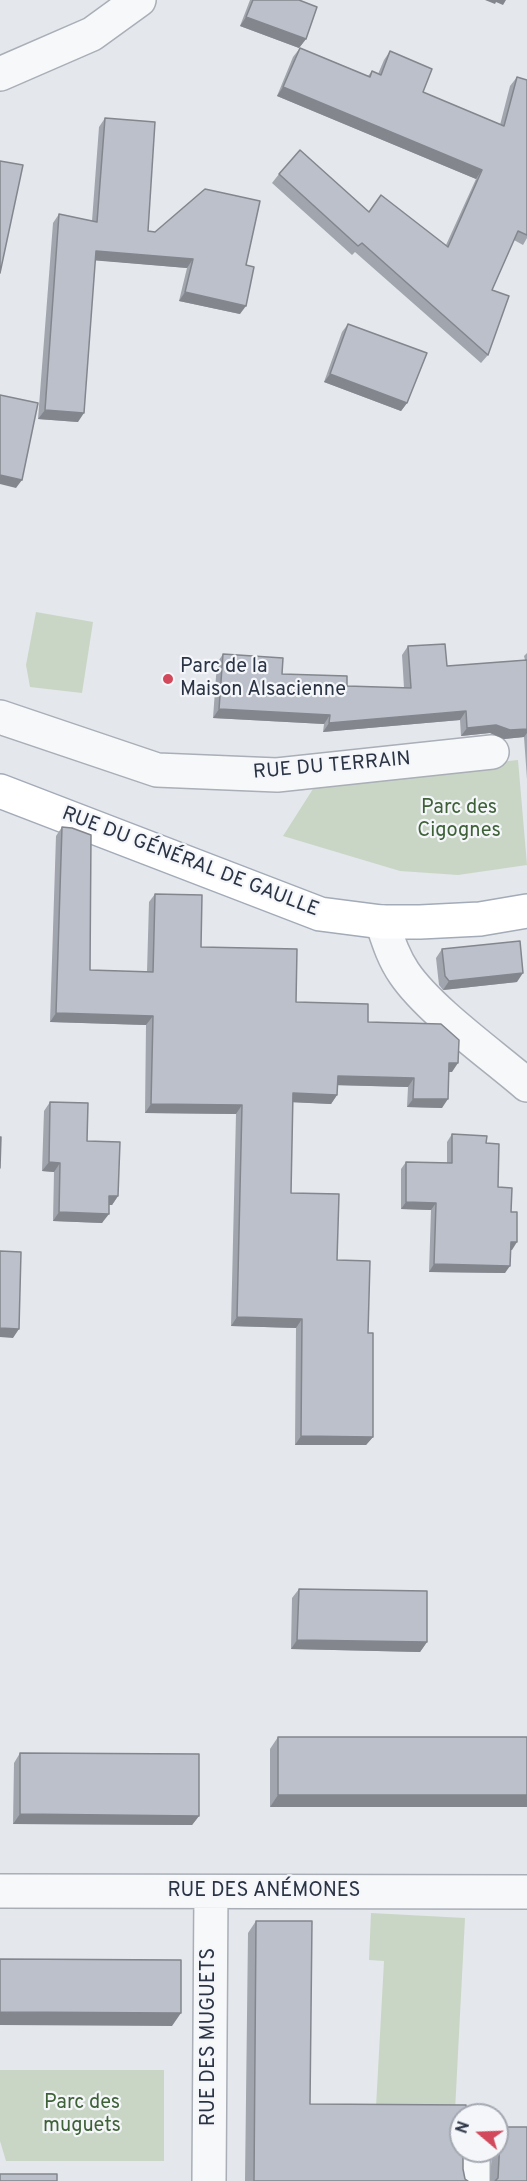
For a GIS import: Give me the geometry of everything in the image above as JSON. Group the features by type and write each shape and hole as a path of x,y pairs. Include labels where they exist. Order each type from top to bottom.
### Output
{"main road":[{"name":"RUE DU GÉNÉRAL DE GAULLE","path":"0,791 320,914 382,922 449,921 527,912"}],"street":[{"path":"0,74 92,34 139,0"},
{"name":"RUE DU TERRAIN","path":"0,717 157,770 277,775 492,752"},
{"path":"382,922 393,954 405,974 426,998 527,1085"},
{"name":"RUE DES ANÉMONES","path":"0,1891 527,1893"},
{"name":"RUE DES MUGUETS","path":"208,2181 211,1892"},
{"path":"473,2163 473,2181"}],"green space":[{"path":"36,612 93,622 82,693 30,687 26,665"},
{"name":"Parc des Cigognes","path":"518,760 527,865 458,875 400,871 283,836 318,781"},
{"path":"371,1913 465,1918 455,2103 449,2103 449,2111 376,2107 384,1961 369,1960"},
{"name":"Parc des muguets","path":"0,2070 164,2070 164,2161 6,2161 0,2141"}],"building":[{"path":"253,0 299,0 317,7 306,39 246,17"},
{"path":"300,48 370,77 372,71 381,75 390,51 432,69 423,92 504,126 517,77 527,80 527,235 518,231 492,290 509,296 488,355 362,243 358,246 279,174 300,150 369,212 381,195 448,247 482,170 283,87"},
{"path":"105,118 155,122 148,231 155,232 205,189 260,201 246,265 254,267 246,306 185,292 193,259 96,251 84,413 45,410 59,214 97,222"},
{"path":"0,161 23,165 0,273"},
{"path":"348,324 427,353 407,403 330,374"},
{"path":"0,395 38,403 22,480 0,475"},
{"path":"445,644 447,666 527,660 527,729 510,730 496,725 467,728 466,711 329,723 330,715 219,709 223,654 283,658 282,674 347,676 347,686 411,688 408,646"},
{"path":"62,827 91,835 90,970 153,972 155,894 202,895 201,947 297,949 296,1002 368,1004 368,1022 441,1024 459,1040 458,1063 449,1063 448,1099 413,1099 414,1078 338,1076 337,1095 293,1093 291,1193 339,1194 337,1260 370,1261 368,1333 373,1333 373,1437 301,1436 302,1319 237,1317 242,1105 151,1104 153,1016 56,1013"},
{"path":"520,941 523,973 449,981 445,976 442,949"},
{"path":"50,1102 88,1103 87,1141 120,1142 118,1196 109,1196 109,1214 59,1212 60,1163 49,1162"},
{"path":"452,1134 487,1136 486,1143 499,1144 498,1187 512,1188 511,1212 517,1212 517,1242 511,1242 510,1266 434,1264 436,1203 406,1202 406,1162 452,1163"},
{"path":"0,1251 21,1252 19,1329 0,1328"},
{"path":"299,1589 427,1591 427,1642 297,1640"},
{"path":"278,1737 527,1737 527,1795 278,1795"},
{"path":"20,1753 199,1754 199,1816 20,1814"},
{"path":"256,1921 312,1921 310,2104 449,2105 449,2163 463,2163 465,2179 468,2181 254,2181"},
{"path":"0,1959 181,1960 181,2013 0,2012"},
{"path":"509,2127 527,2127 527,2181 495,2181 498,2178 499,2163 509,2163"},
{"path":"0,2174 57,2174 57,2181 0,2181"}],"place":[{"name":"Parc de la Maison Alsacienne","path":"168,679"}]}
